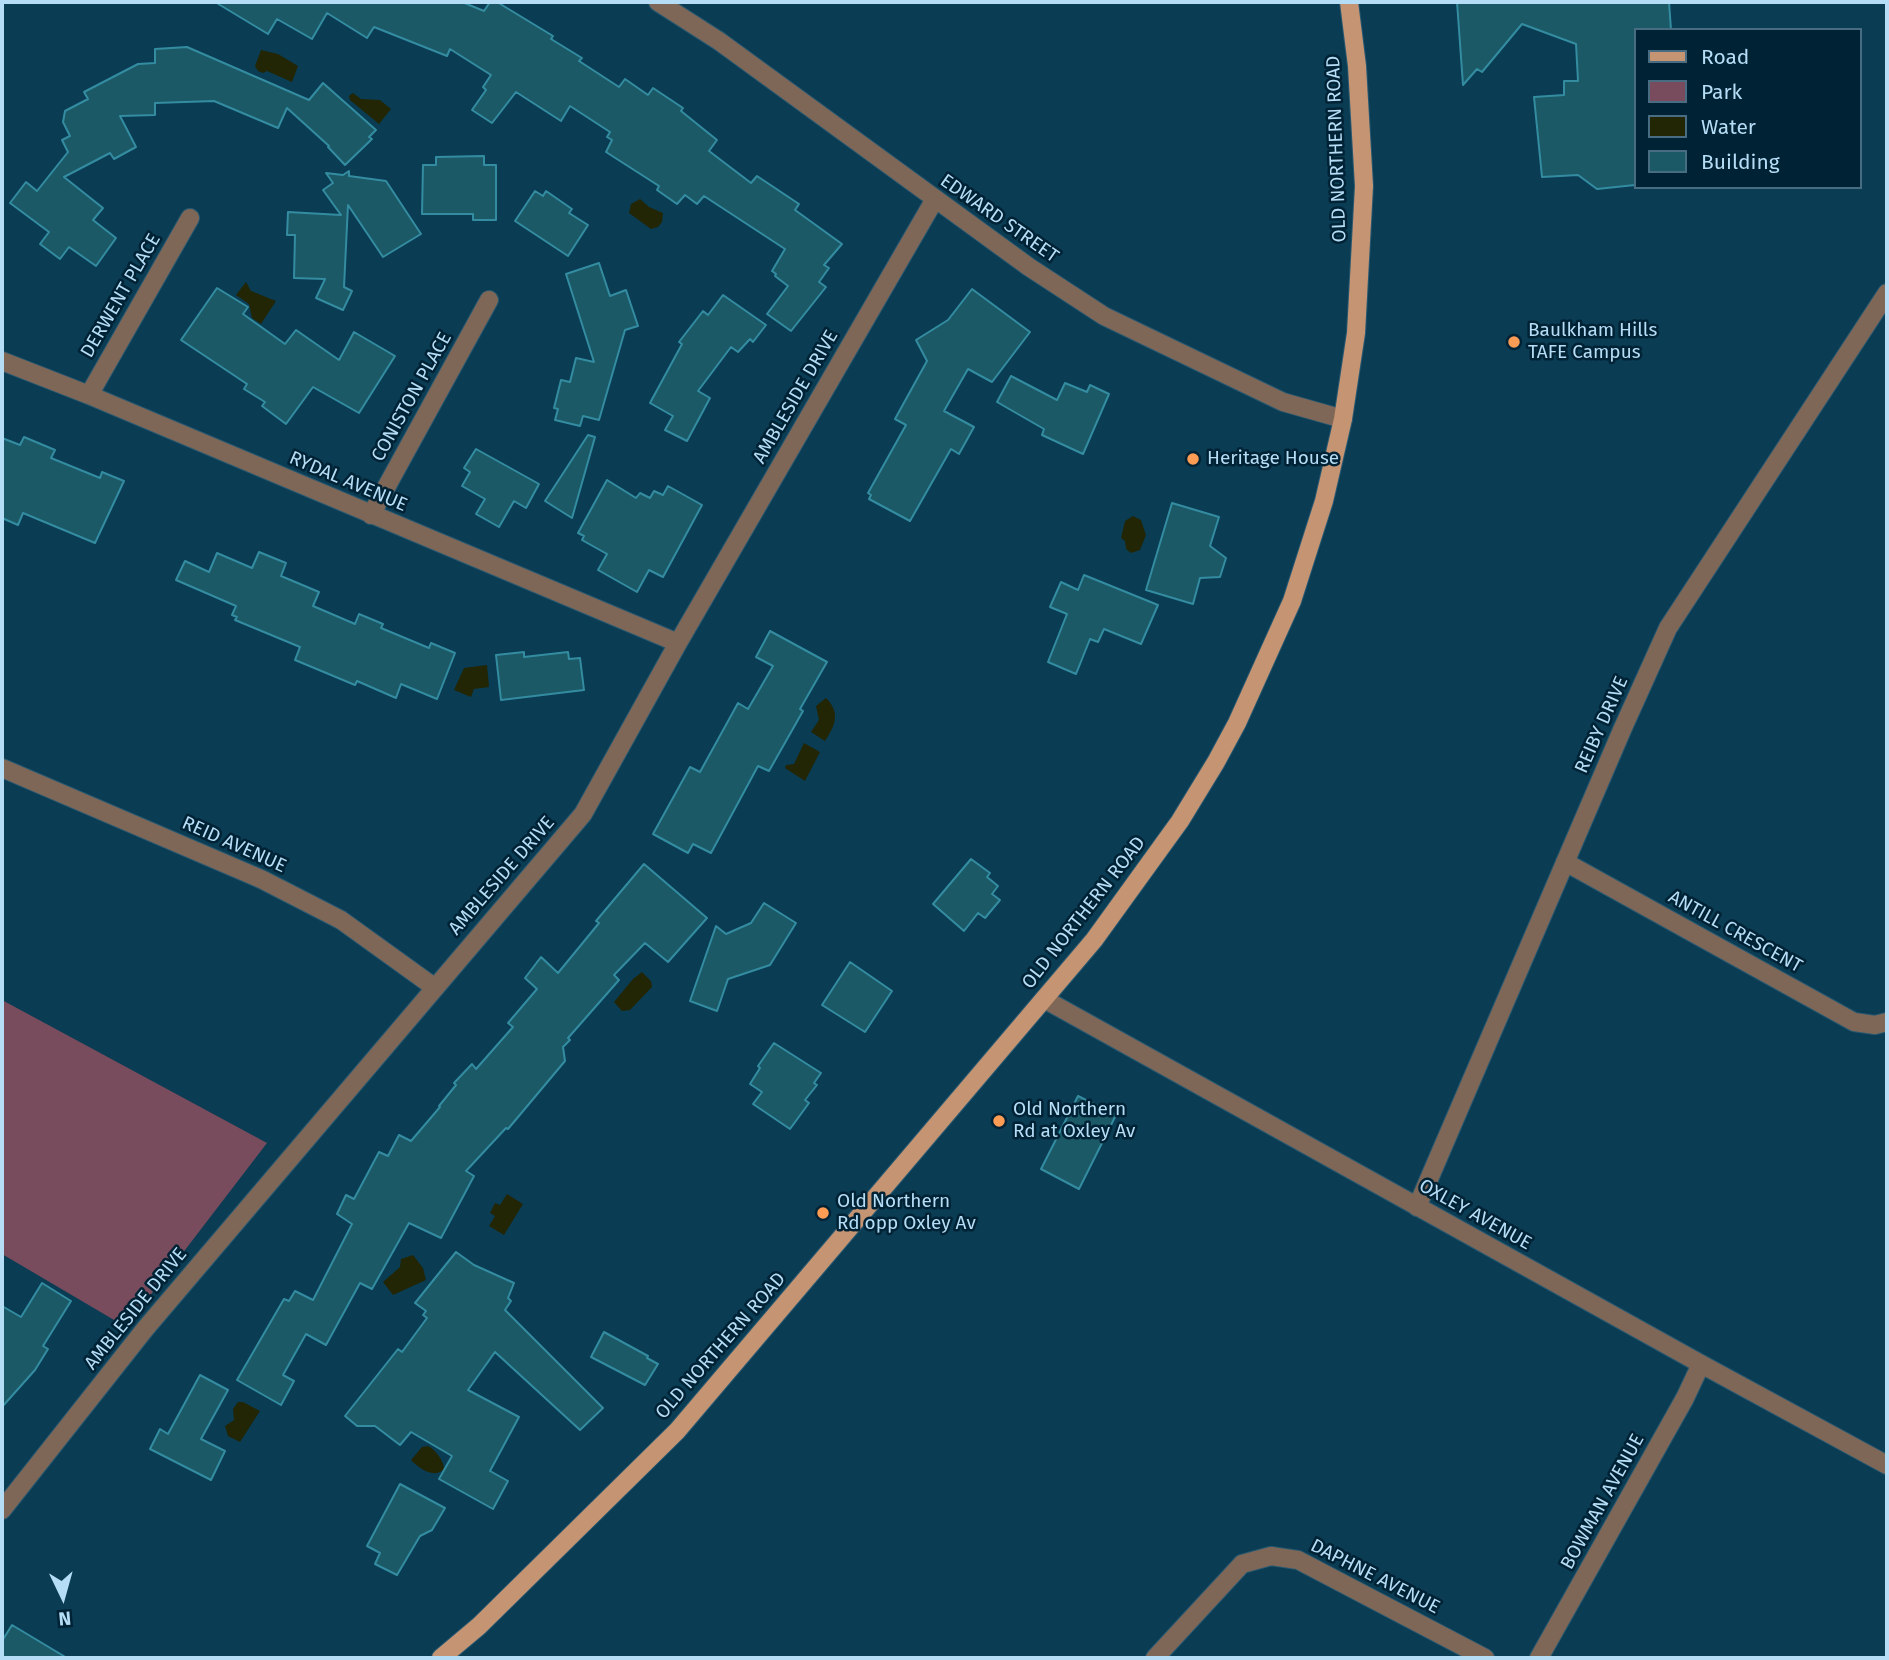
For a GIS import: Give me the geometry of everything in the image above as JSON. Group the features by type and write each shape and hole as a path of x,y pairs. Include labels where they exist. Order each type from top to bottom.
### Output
{"main road":[{"name":"OLD NORTHERN ROAD","path":"441,1658 480,1626 677,1431 1094,940 1165,843 1216,762 1275,641 1301,575 1324,501 1343,419 1358,320 1364,186 1357,66 1349,2"}],"street":[{"name":"EDWARD STREET","path":"658,2 719,41 1029,267 1104,316 1283,402 1343,419"},
{"name":"AMBLESIDE DRIVE","path":"2,1510 145,1329 583,814 678,643 934,199"},
{"name":"DERWENT PLACE","path":"89,395 190,218"},
{"name":"REIBY DRIVE","path":"1417,1207 1668,628 1887,293"},
{"name":"CONISTON PLACE","path":"371,514 489,300"},
{"name":"RYDAL AVENUE","path":"2,361 89,395 678,643"},
{"name":"REID AVENUE","path":"2,768 261,879 341,920 434,987"},
{"name":"ANTILL CRESCENT","path":"1565,862 1854,1022 1875,1025 1887,1022"},
{"name":"OXLEY AVENUE","path":"1044,999 1887,1465"},
{"name":"BOWMAN AVENUE","path":"1539,1658 1685,1398 1701,1364"},
{"name":"DAPHNE AVENUE","path":"1155,1658 1242,1564 1271,1556 1298,1560 1485,1658"}],"green space":[{"path":"2,1000 267,1143 126,1327 2,1254"}],"water":[{"path":"261,50 278,54 298,66 292,82 267,71 258,71 255,66"},
{"path":"353,93 361,99 380,100 391,109 379,124 350,100 349,96"},
{"path":"640,199 649,207 663,213 658,227 651,229 629,213 631,204"},
{"path":"246,282 251,291 276,301 261,324 252,318 249,304 236,295"},
{"path":"1133,516 1141,520 1146,535 1140,550 1131,553 1121,538 1125,521"},
{"path":"487,665 489,687 474,689 471,697 454,690 464,668"},
{"path":"826,698 834,709 835,720 825,741 811,732 819,720 816,706"},
{"path":"804,743 820,752 805,781 785,768 786,765 794,764"},
{"path":"642,972 651,981 652,987 630,1010 622,1011 614,1002"},
{"path":"507,1194 523,1204 504,1235 489,1226 495,1216 490,1213 495,1203 500,1205"},
{"path":"413,1255 423,1268 426,1280 393,1295 383,1282 400,1267 401,1259"},
{"path":"238,1402 260,1411 240,1442 228,1436 225,1426 234,1420 233,1409"},
{"path":"428,1446 442,1462 444,1469 440,1472 427,1472 411,1460 422,1447"}],"building":[{"path":"215,2 462,2 484,11 490,2 497,2 553,36 551,39 582,58 579,61 619,87 625,79 648,95 653,88 683,108 681,111 717,140 709,151 751,183 757,176 799,204 795,210 842,244 824,265 829,268 819,282 826,287 791,331 767,314 788,286 772,271 785,249 704,196 697,204 685,195 677,204 657,190 659,186 606,152 612,140 607,137 610,132 570,106 561,121 516,92 492,123 472,110 486,90 483,87 491,75 450,49 447,56 374,27 367,38 327,13 312,39 277,19 268,34"},
{"path":"1457,2 1669,2 1671,28 1633,28 1633,185 1597,189 1578,175 1542,177 1534,97 1564,95 1564,81 1578,81 1576,44 1522,24 1482,72 1477,69 1463,85"},
{"path":"187,47 309,100 323,83 376,130 369,137 372,139 345,165 329,146 287,108 278,128 214,101 155,103 155,115 120,116 136,147 114,159 110,153 64,177 103,208 93,220 116,238 96,266 69,247 60,259 40,244 49,232 10,203 26,182 37,191 68,152 62,140 70,136 63,122 65,111 88,99 84,92 138,64 155,63 155,49"},
{"path":"484,156 484,165 496,165 496,220 473,220 473,214 422,214 423,165 436,165 436,157"},
{"path":"349,171 349,176 386,181 421,234 383,257 348,205 344,287 352,291 343,310 316,298 325,279 294,278 295,235 287,235 288,212 341,215 323,190 333,183 326,173 343,175"},
{"path":"535,191 543,196 546,191 572,209 569,213 588,225 568,256 515,221"},
{"path":"599,263 610,296 626,290 638,326 625,330 599,420 583,416 580,426 555,420 558,409 554,408 561,380 570,382 576,358 594,362 566,274"},
{"path":"217,288 248,307 243,314 285,344 296,330 339,360 354,332 395,356 359,413 313,387 286,424 262,406 265,402 244,389 247,384 181,340"},
{"path":"972,289 1030,332 992,382 968,369 944,411 974,427 959,454 951,449 910,521 869,499 871,495 868,493 906,425 895,419 927,361 916,340 948,320"},
{"path":"723,295 766,325 753,342 750,339 738,352 731,347 698,391 710,398 687,441 665,430 673,416 650,403 682,344 679,342 703,311 708,315"},
{"path":"1011,376 1057,400 1065,383 1087,392 1090,385 1109,394 1083,454 1042,435 1044,429 997,402"},
{"path":"588,435 595,437 572,518 545,501"},
{"path":"24,437 55,450 51,458 100,478 102,472 124,481 95,543 23,513 18,525 2,518 2,438 20,445"},
{"path":"476,449 539,484 526,508 514,501 499,527 476,514 485,499 462,486 470,472 464,468"},
{"path":"607,480 636,498 640,493 650,498 654,491 663,495 668,486 702,505 663,577 649,570 637,592 598,570 607,554 582,540 584,536 578,533"},
{"path":"1172,503 1219,517 1210,546 1226,558 1220,577 1200,578 1193,604 1146,590"},
{"path":"259,552 286,563 281,576 319,592 313,606 355,624 359,614 383,624 381,628 429,648 431,643 455,653 437,699 401,684 396,698 357,681 355,685 295,660 300,647 235,620 237,617 232,615 236,606 176,580 185,561 209,572 217,553 252,568"},
{"path":"1084,575 1158,605 1141,644 1104,629 1098,642 1090,639 1076,674 1048,662 1067,614 1050,607 1061,582 1078,590"},
{"path":"770,631 827,662 769,771 758,766 711,853 693,844 688,853 653,834 690,767 700,772 738,703 748,709 773,666 756,657"},
{"path":"524,652 524,657 568,652 569,659 580,658 584,690 501,700 496,655"},
{"path":"971,859 990,873 987,877 998,886 992,894 1000,900 985,918 978,913 964,931 933,904"},
{"path":"644,864 707,918 668,962 645,943 614,975 619,980 568,1038 570,1040 563,1047 565,1061 508,1129 506,1128 466,1171 474,1176 441,1238 409,1223 372,1289 360,1283 326,1345 306,1334 283,1375 294,1381 281,1405 237,1380 284,1299 289,1301 295,1291 313,1300 352,1224 337,1214 346,1195 354,1199 379,1152 388,1156 399,1135 411,1141 440,1107 456,1085 454,1083 472,1064 476,1069 513,1027 508,1023 537,989 525,978 541,957 558,973 599,923 596,921"},
{"path":"764,903 796,923 770,965 728,979 717,1011 690,1001 716,926 726,934 751,923"},
{"path":"850,962 892,991 865,1032 822,1005"},
{"path":"774,1043 821,1073 814,1083 817,1085 805,1100 809,1103 790,1129 753,1104 762,1092 750,1084 760,1068 758,1066"},
{"path":"1078,1096 1116,1115 1079,1189 1041,1169"},
{"path":"456,1252 474,1265 514,1283 508,1298 511,1301 505,1310 603,1408 580,1430 495,1352 468,1390 519,1417 490,1471 508,1481 493,1509 439,1479 452,1456 411,1432 400,1445 375,1426 357,1426 345,1416 398,1349 402,1352 427,1318 423,1315 426,1311 415,1303"},
{"path":"42,1283 71,1301 43,1346 48,1349 35,1370 2,1407 2,1306 21,1317"},
{"path":"604,1332 658,1364 645,1385 591,1357"},
{"path":"200,1375 228,1390 201,1439 225,1451 211,1480 150,1449 160,1429 168,1434"},
{"path":"400,1484 445,1508 432,1530 420,1536 397,1575 375,1564 380,1553 367,1546"},
{"path":"12,1625 67,1658 2,1658 2,1641"}],"place":[{"name":"Baulkham Hills TAFE Campus","path":"1514,342"},
{"name":"Heritage House","path":"1193,459"},
{"name":"Old Northern Rd at Oxley Av","path":"999,1121"},
{"name":"Old Northern Rd opp Oxley Av","path":"823,1213"}]}
